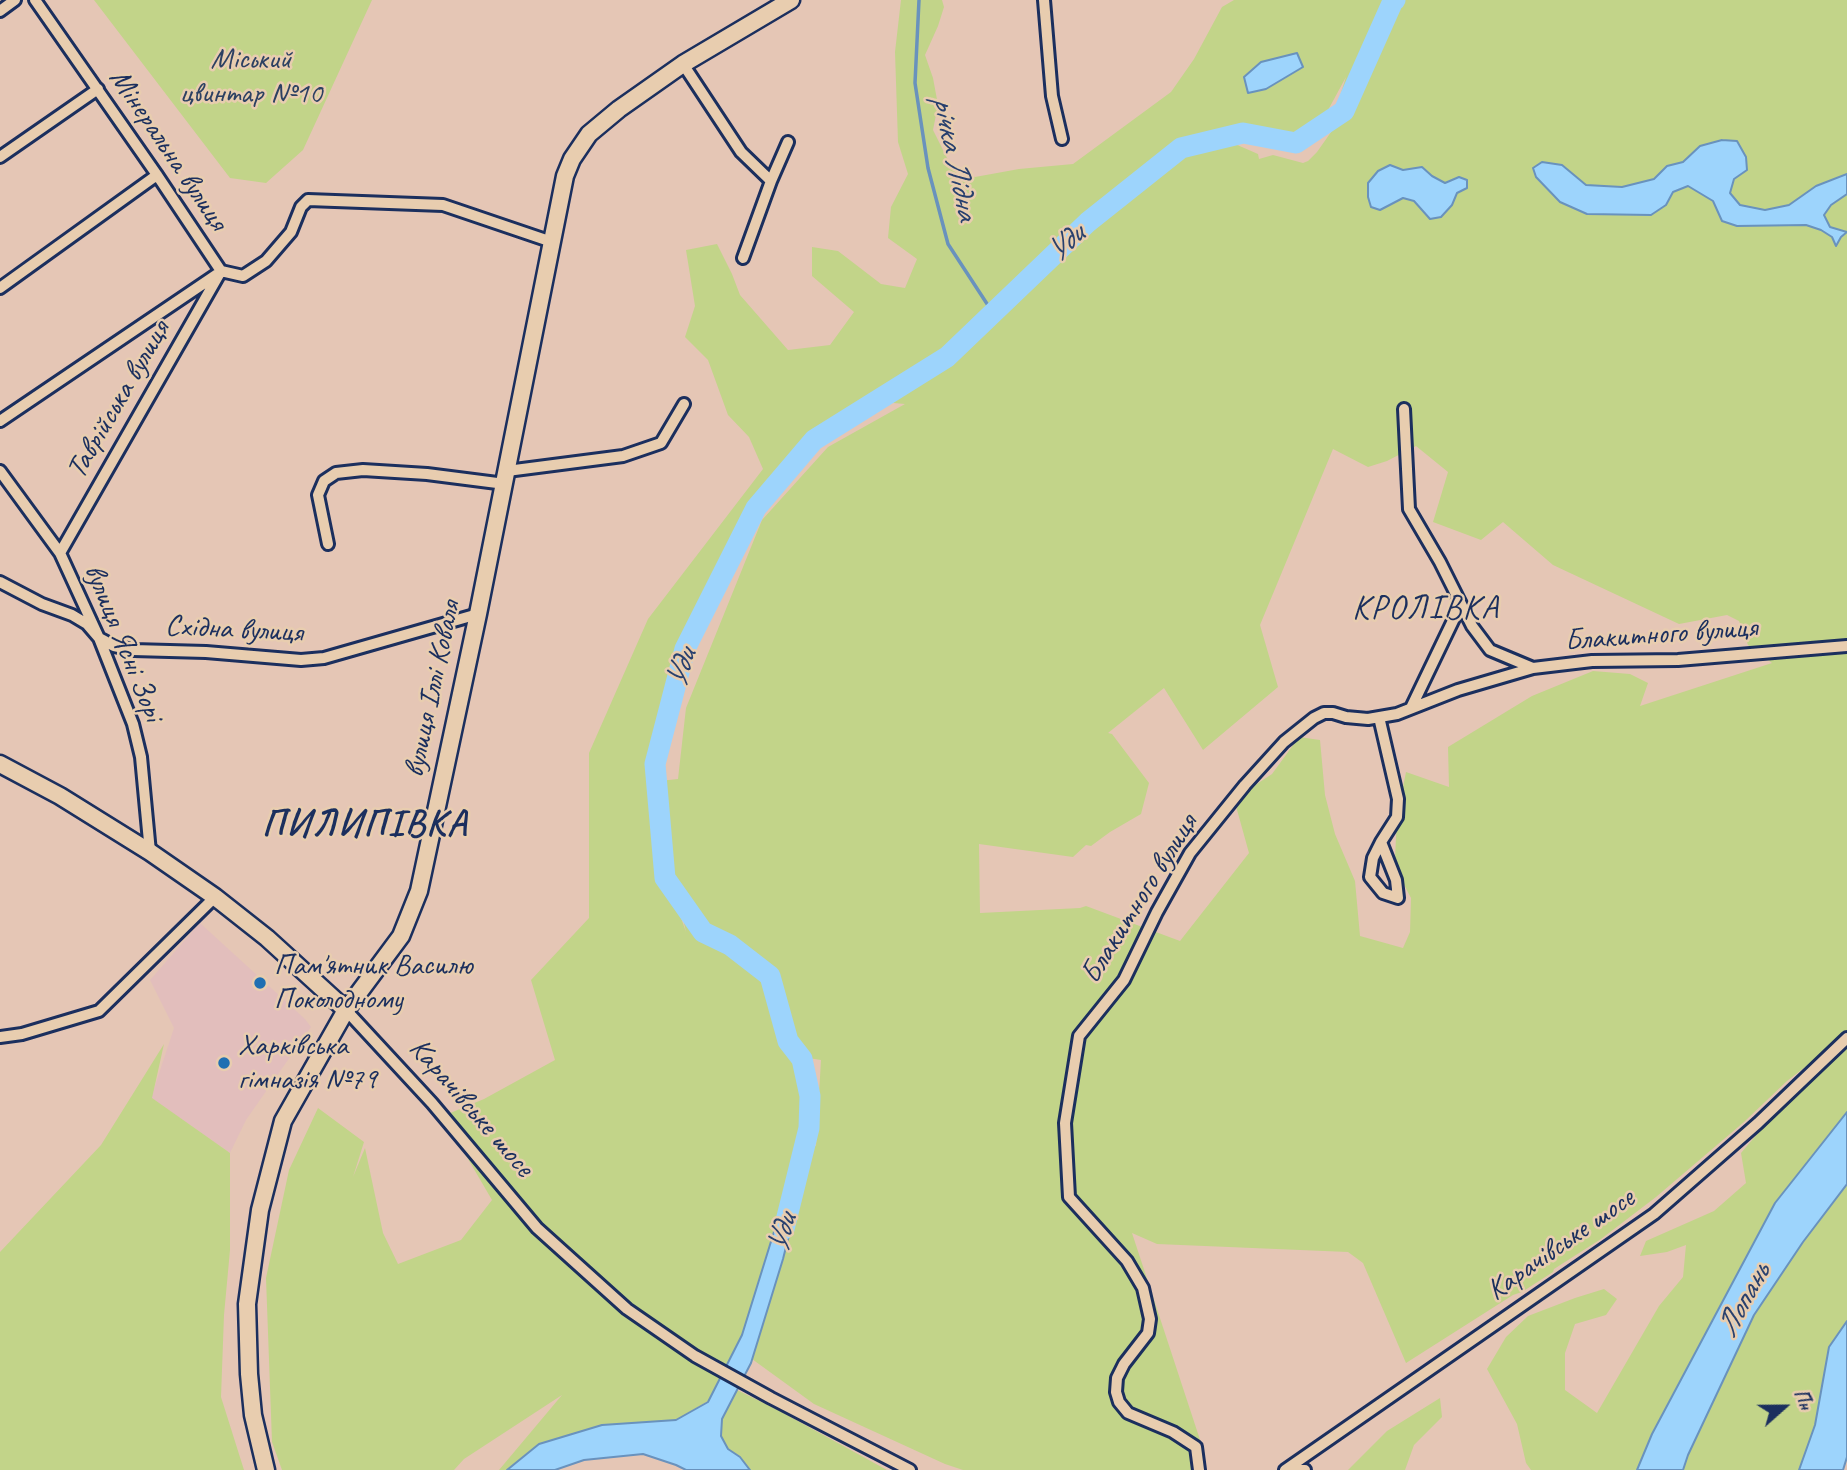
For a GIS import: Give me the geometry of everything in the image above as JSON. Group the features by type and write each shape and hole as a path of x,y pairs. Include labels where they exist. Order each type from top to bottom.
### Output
{"main road":[{"name":"вулиця Іллі Коваля","path":"266,1470 253,1415 247,1318 260,1210 283,1121 346,1010 401,936 419,891 506,477 565,176 572,159 585,140 602,122 683,64 791,0"},
{"name":"Карачівське шосе","path":"0,764 60,796 150,852 215,897 267,938 346,1010"}],"street":[{"path":"0,11 16,0"},
{"name":"Мінеральна вулиця","path":"35,0 221,271 243,276 266,261 291,232 301,207 308,200 443,205 552,242"},
{"path":"1044,0 1052,96 1062,139"},
{"path":"683,64 741,152 771,181"},
{"path":"0,157 97,89"},
{"path":"743,258 788,142"},
{"path":"0,289 157,175"},
{"path":"0,421 221,271"},
{"name":"Таврійська вулиця","path":"60,553 221,271"},
{"path":"328,544 318,495 324,481 337,473 363,470 506,477 623,456 660,443 684,404"},
{"path":"1404,409 1409,509 1440,562 1472,626 1490,650 1532,668"},
{"name":"вулиця Ясні Зорі","path":"0,471 60,553 99,638 133,724 141,757 150,852"},
{"name":"Східна вулиця","path":"0,582 42,604 72,615 87,624 99,638 114,646 133,650 206,652 301,660 324,658 478,614"},
{"path":"1411,708 1461,604"},
{"name":"Блакитного вулиця","path":"1199,1470 1196,1447 1173,1432 1128,1413 1119,1402 1116,1392 1117,1378 1147,1333 1150,1319 1143,1288 1127,1261 1069,1197 1065,1123 1079,1036 1124,980 1190,853 1284,742 1324,713 1368,719 1397,714 1458,690 1532,668 1592,661 1678,660 1847,646"},
{"path":"1379,717 1398,799 1396,817 1381,842 1373,858 1370,877 1382,893 1398,898 1396,880 1381,842"},
{"path":"0,1037 22,1034 99,1011 215,897"},
{"name":"Карачівське шосе","path":"346,1010 432,1102 537,1228 627,1309 695,1356 911,1470"},
{"name":"Карачівське шосе","path":"1285,1470 1654,1214 1758,1123 1847,1038"},
{"path":"1293,1470 1305,1470"}],"shaded area":[{"name":"Харківська гімназія №79","path":"200,923 311,1027 246,1120 230,1153 151,1098 174,1028 150,980"}],"green space":[{"name":"Міський цвинтар №10","path":"94,0 372,0 303,150 266,183 230,178"},
{"path":"901,0 942,0 944,7 925,55 938,105 933,130 951,166 975,177 1019,169 1073,164 1171,92 1194,59 1222,7 1234,0 1847,0 1847,1035 1787,1081 1744,1122 1656,1197 1601,1239 1522,1292 1513,1295 1406,1363 1363,1263 1348,1252 1157,1244 1132,1233 1205,1455 1199,1470 963,1470 814,1404 752,1359 809,1143 816,1146 821,1060 789,1055 803,1105 800,1156 742,1335 708,1401 676,1420 602,1425 537,1445 517,1470 499,1470 562,1395 464,1459 454,1470 282,1470 272,1442 266,1278 289,1170 318,1108 364,1142 353,1177 365,1148 383,1233 398,1264 461,1240 492,1200 443,1116 484,1099 555,1060 531,980 589,918 589,753 648,619 763,469 749,437 728,415 708,360 685,337 695,306 686,250 717,244 740,295 788,350 830,345 854,312 812,276 812,247 838,251 881,284 905,288 917,259 888,238 891,207 908,174 898,142 895,52","holes":["1346,77 1339,99 1364,91 1317,152 1303,163 1273,155 1259,159 1258,154 1235,144 1193,152 1178,159 1087,230 953,357 882,402 905,404 828,447 762,520 686,708 678,779 650,782 688,627 738,522 811,430 943,353 1062,241 1171,151 1243,133 1290,137 1327,112","1416,446 1448,472 1433,522 1481,540 1503,522 1553,565 1679,624 1727,615 1739,621 1748,645 1772,663 1640,706 1648,683 1630,674 1593,671 1532,696 1448,747 1449,787 1406,772 1397,817 1395,858 1401,879 1411,898 1410,932 1403,948 1360,936 1355,881 1335,834 1325,795 1320,740 1299,737 1272,774 1234,799 1249,853 1180,941 1086,906 980,913 979,844 1073,857 1086,845 1091,846 1141,814 1149,783 1112,734 1108,733 1164,688 1203,750 1278,687 1260,625 1333,449 1368,467 1387,461","650,786 686,932 651,832","738,964 774,974 787,1052 780,1040 770,998 754,969"]},
{"path":"1847,1039 1847,1112 1652,1434 1637,1470 1531,1470 1526,1463 1517,1424 1487,1369 1506,1337 1528,1316 1575,1298 1604,1289 1617,1299 1606,1315 1575,1324 1565,1353 1565,1390 1597,1413 1659,1306 1683,1277 1686,1245 1667,1252 1640,1256 1646,1241 1714,1211 1746,1183 1741,1153 1803,1080"},
{"path":"164,1044 152,1098 230,1153 230,1250 221,1397 244,1470 0,1470 0,1252 101,1145"},
{"path":"1847,1184 1847,1321 1829,1347 1815,1425 1799,1470 1683,1470 1754,1315 1803,1242"},
{"path":"737,1390 887,1470 750,1470 740,1457 728,1449 721,1436 722,1419"},
{"path":"1440,1398 1442,1417 1414,1445 1405,1470 1348,1470 1387,1431"}],"water":[{"path":"1297,53 1303,67 1266,89 1248,93 1244,77 1261,62"},
{"path":"1722,140 1737,141 1746,157 1747,170 1734,179 1730,193 1740,205 1765,210 1789,205 1816,186 1847,174 1847,194 1831,205 1824,215 1830,227 1847,232 1836,246 1832,237 1806,225 1737,226 1722,221 1713,201 1688,186 1673,192 1666,205 1651,215 1587,214 1560,202 1536,177 1533,168 1542,162 1562,165 1586,185 1622,187 1654,179 1667,166 1683,162 1700,146"},
{"path":"1390,165 1403,170 1422,167 1445,183 1459,177 1467,180 1467,188 1457,193 1452,205 1441,217 1430,219 1414,201 1403,198 1380,210 1371,207 1368,183 1378,171"},
{"name":"Лопань","path":"1847,1112 1847,1184 1803,1242 1754,1315 1683,1470 1637,1470 1652,1434 1775,1203"},
{"path":"798,1199 783,1259 751,1363 722,1419 721,1436 728,1449 740,1457 750,1470 686,1470 643,1454 584,1460 555,1470 507,1470 539,1444 602,1425 676,1420 708,1402 742,1335 782,1206"},
{"path":"1847,1321 1847,1457 1843,1470 1799,1470 1815,1425 1829,1347"}],"waterway":[{"name":"річка Лідна","path":"919,0 915,83 928,168 948,244 993,313"},
{"name":"Уди","path":"784,1229 809,1128 810,1096 802,1059 788,1041 770,976 730,945 703,932 665,878 655,764 685,649 756,508 814,440 947,357 1088,222 1181,148 1243,133 1296,143 1344,111 1395,0"}],"place":[{"name":"Пам'ятник Василю Поколодному","path":"260,983"},
{"name":"Харківська гімназія №79","path":"224,1063"}],"district":[{"name":"КРОЛІВКА","path":"1426,609"},
{"name":"ПИЛИПІВКА","path":"365,825"}]}
